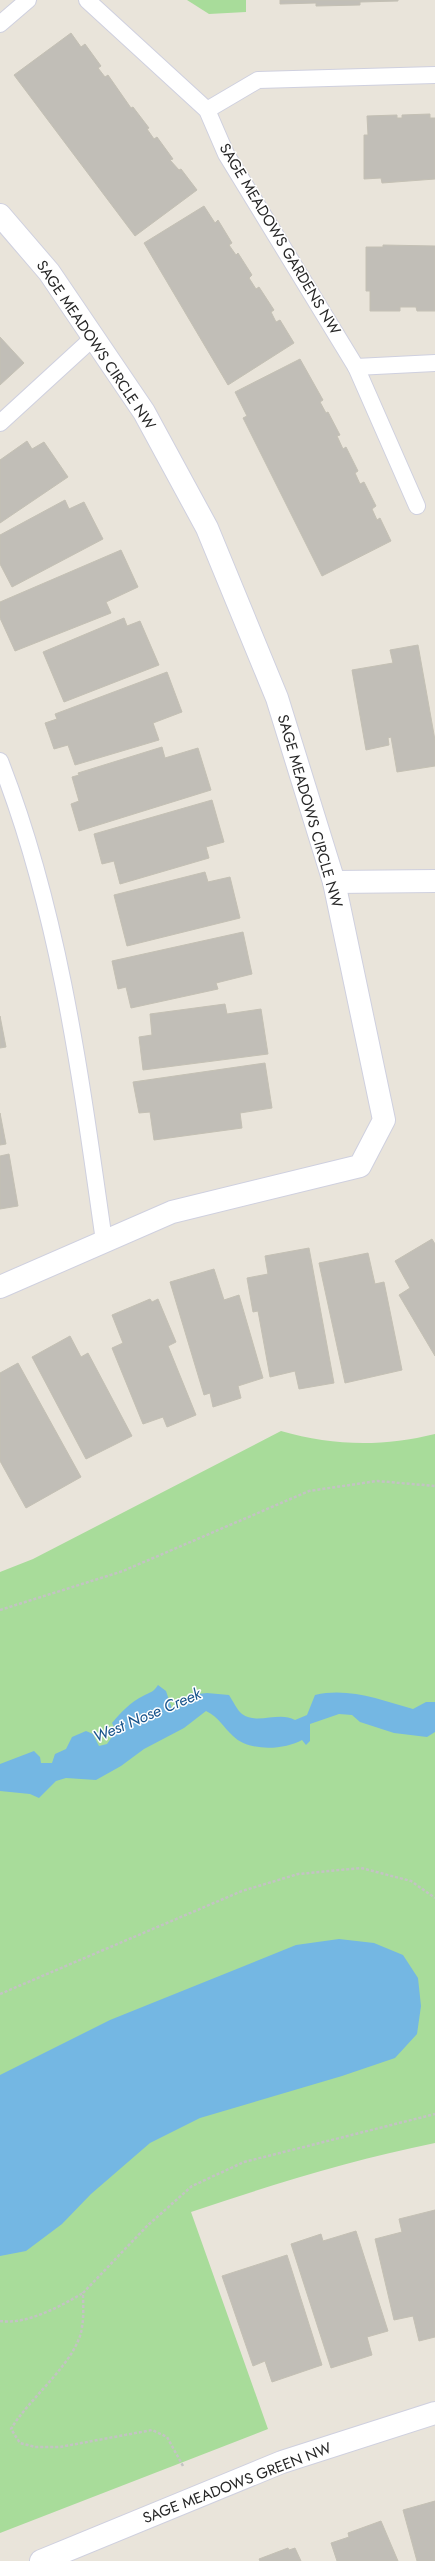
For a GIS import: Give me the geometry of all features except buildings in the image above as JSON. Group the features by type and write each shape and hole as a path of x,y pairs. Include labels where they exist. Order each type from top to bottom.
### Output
{"street":[{"name":"SAGE MEADOWS CIRCLE NW","path":"0,215 49,272 144,412 207,528 277,698 334,882 384,1120 360,1166 172,1212 0,1287"},
{"path":"334,882 435,881"},
{"name":"SAGE MEADOWS GREEN NW","path":"41,2561 282,2462 435,2413"}],"lane":[{"path":"0,24 28,0"},
{"name":"SAGE MEADOWS GARDENS NW","path":"87,0 207,110 226,154 356,367 416,506"},
{"path":"207,110 258,80 435,75"},
{"path":"0,423 94,337"},
{"path":"356,367 435,363"},
{"path":"0,761 15,800 52,930 82,1087 104,1241"}],"path":[{"path":"0,1610 123,1571 309,1491 377,1481 435,1486"},
{"path":"0,1994 242,1891 298,1874 361,1868 410,1881 435,1898"},
{"path":"0,2321 9,2322 55,2309 83,2293 147,2226 192,2186 244,2162 435,2114"},
{"path":"83,2293 82,2328 68,2358 19,2415 11,2429 20,2443 34,2447 60,2447 152,2430 167,2437 184,2469"}],"green space":[{"path":"187,0 246,0 246,12 209,14"},
{"path":"281,1431 319,1440 358,1443 396,1441 435,1434 435,2143 373,2157 312,2174 191,2212 268,2429 0,2533 0,1572 33,1559"}],"water":[{"name":"West Nose Creek","path":"158,1685 166,1691 172,1709 182,1706 188,1695 207,1693 229,1695 242,1714 254,1718 282,1717 295,1720 307,1715 315,1695 327,1693 364,1696 413,1709 426,1702 435,1702 435,1732 427,1737 394,1733 360,1722 352,1715 339,1714 310,1724 310,1741 306,1745 302,1740 286,1746 267,1748 248,1745 240,1741 230,1733 221,1722 206,1711 184,1728 144,1749 121,1766 96,1780 66,1778 56,1781 39,1798 30,1794 0,1791 0,1764 34,1751 40,1757 41,1763 52,1763 55,1754 66,1749 72,1737 86,1731 93,1734 99,1746 107,1744 116,1731 112,1723 115,1719 130,1704 153,1691"},
{"path":"339,1939 374,1943 403,1955 418,1978 421,2006 417,2034 395,2058 342,2076 200,2118 150,2143 91,2194 62,2224 26,2251 0,2256 0,2075 110,2020 296,1945"}]}
